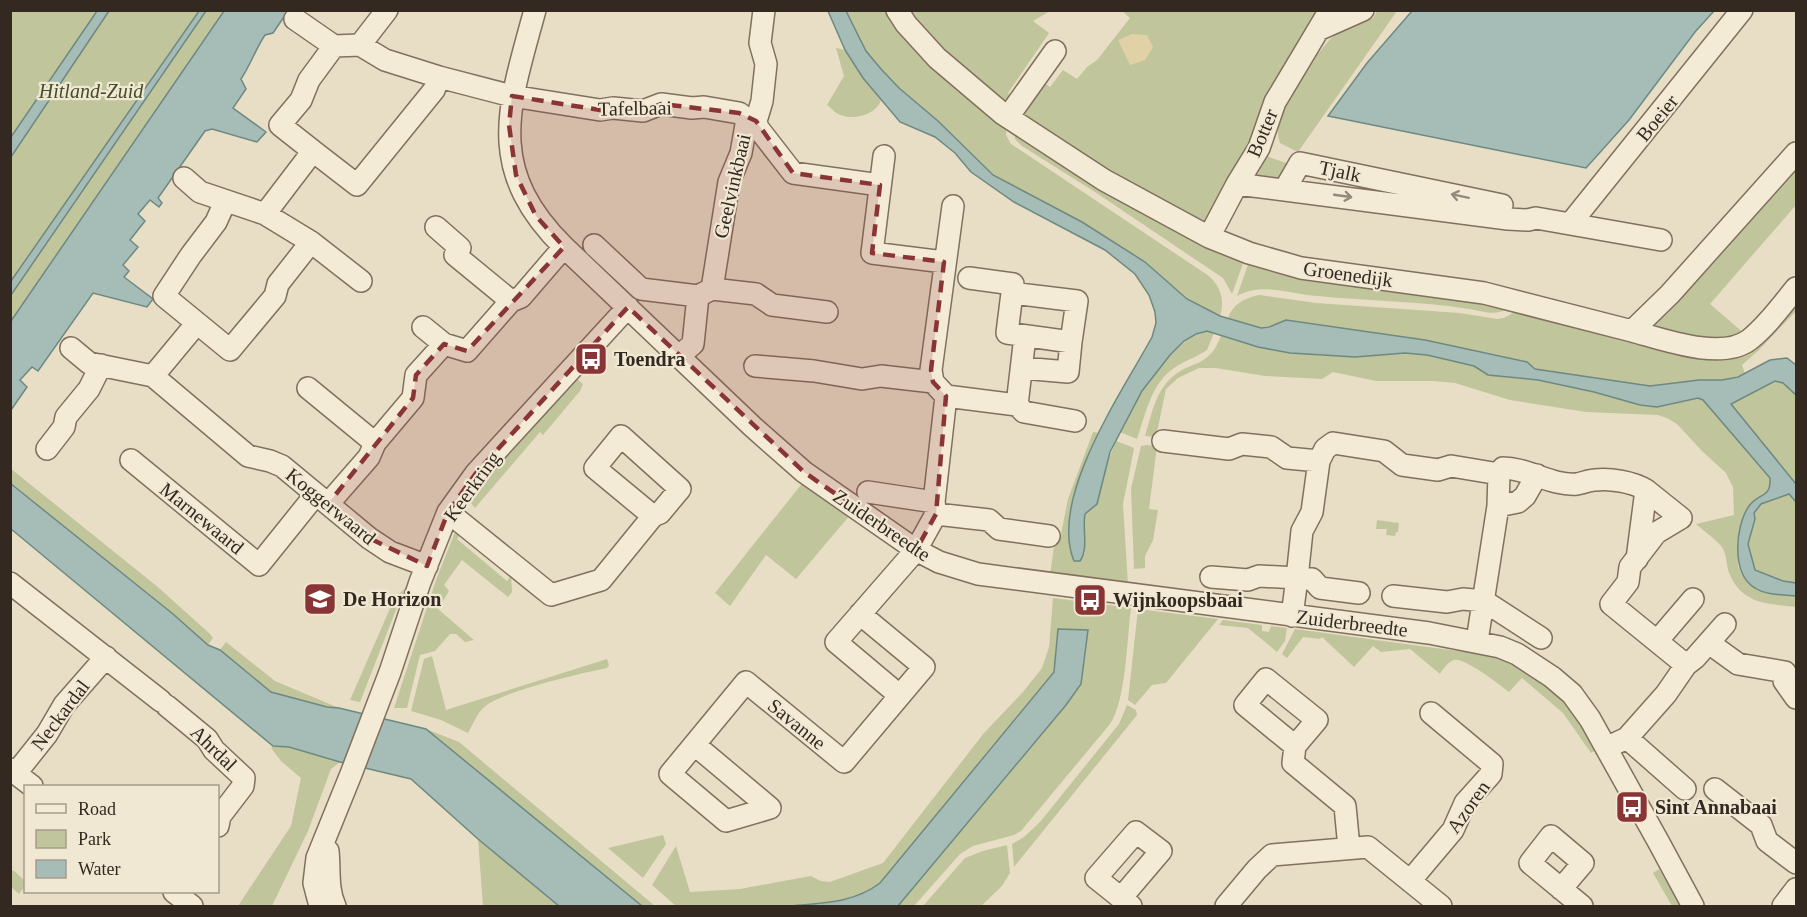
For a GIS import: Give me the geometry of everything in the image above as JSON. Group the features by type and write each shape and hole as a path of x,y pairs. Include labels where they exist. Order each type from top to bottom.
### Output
{"street":[{"path":"295,19 334,46 360,45 387,10"},
{"name":"Zuiderbreedte","path":"535,10 512,96 509,125 511,153 516,175 536,216 564,247 804,472 916,550 939,562 978,574 1429,633 1500,646 1517,654 1552,677 1572,694 1590,719 1693,906"},
{"name":"Geelvinkbaai","path":"679,356 693,344 729,182 751,120 762,101 766,64 760,44 764,10"},
{"name":"Groenedijk","path":"897,10 906,24 937,58 1008,117 1104,180 1209,237 1249,253 1301,268 1484,293 1678,344 1722,348 1735,346 1748,340 1797,288"},
{"name":"Botter","path":"1209,237 1237,183 1260,148 1275,102 1330,10"},
{"path":"1318,30 1364,10"},
{"name":"Boeier","path":"1570,224 1742,10"},
{"name":"Tafelbaai","path":"360,45 385,60 512,96 600,110 613,108 643,111 661,104 692,108 704,107 739,113 751,120"},
{"path":"334,46 309,80 301,100 280,125 357,185 434,90 439,77"},
{"path":"1008,117 1055,51"},
{"name":"Geelvinkbaai","path":"751,120 793,173 880,185"},
{"path":"265,214 313,151"},
{"path":"1632,331 1670,294 1797,153"},
{"path":"884,156 872,253 944,262"},
{"name":"Tjalk","path":"1237,183 1285,189 1300,163 1407,195 1509,206 1530,213 1536,218 1661,240"},
{"path":"184,178 200,192 265,214 311,242 361,281"},
{"path":"225,202 216,222 164,296 230,350 275,296 279,284 311,242"},
{"path":"899,695 836,642 916,550 935,508 940,389 931,370 953,206"},
{"path":"436,227 460,248 455,255 511,301"},
{"path":"594,245 641,289 756,294 772,305 827,312"},
{"path":"423,327 444,344 467,351 511,301 521,297 564,247"},
{"path":"969,278 1013,284 1007,333 1071,342"},
{"path":"1012,292 1077,301 1068,372 1022,368"},
{"name":"Keerkring","path":"322,904 327,837 448,512 476,473 628,307"},
{"path":"71,348 89,363 153,376 197,323"},
{"path":"1017,405 1025,336"},
{"path":"322,499 369,457 375,443 413,398 416,375 444,344"},
{"path":"47,449 64,427 66,417 89,389 101,365"},
{"path":"755,366 814,371 862,380 881,376 1017,405 1024,412 1075,421"},
{"name":"Koggerwaard","path":"153,376 248,456 282,466 376,543 390,552 427,566"},
{"path":"308,388 375,443"},
{"path":"1163,441 1229,449 1242,444 1271,447 1287,458 1319,461"},
{"path":"1292,616 1302,531 1312,512 1319,461 1325,449 1333,443 1384,451 1402,465 1438,470 1451,466 1498,474"},
{"name":"Marnewaard","path":"130,460 259,565 322,499"},
{"path":"1478,641 1498,506 1498,474 1503,468 1513,468 1550,480 1576,484 1598,479 1637,485 1681,518 1656,533 1630,567 1628,582 1611,604 1686,665"},
{"path":"1498,506 1518,502 1525,496 1538,475"},
{"path":"1636,559 1646,490"},
{"path":"868,492 989,520 999,529 1049,536"},
{"path":"448,512 551,595 601,580 653,516"},
{"path":"1211,577 1248,580 1259,576 1312,579 1320,588 1359,593"},
{"path":"10,583 106,657"},
{"path":"1393,596 1447,602 1463,599 1484,601 1541,638"},
{"path":"1658,640 1694,599"},
{"name":"Savanne","path":"695,745 746,682 844,762 924,667 860,614"},
{"path":"1606,748 1627,738 1666,694 1686,665 1725,624"},
{"path":"1709,643 1738,664 1791,670 1784,681 1797,698"},
{"name":"Ahrdal","path":"106,657 207,739 214,750 244,778 243,786 220,816 219,821"},
{"name":"Neckardal","path":"20,776 64,705 106,657"},
{"name":"Azoren","path":"1410,881 1453,830 1466,803 1491,774 1492,764 1431,713"},
{"path":"1627,738 1685,789"},
{"path":"1295,746 1293,763 1345,806 1349,848"},
{"path":"1716,789 1761,825 1767,841 1797,863"},
{"path":"1226,906 1272,855 1368,847 1441,906"},
{"path":"1562,889 1582,906"},
{"path":"1783,906 1797,889"},
{"path":"176,893 192,906"}],"highlighted area":[{"path":"512,96 600,110 643,111 661,104 739,113 756,121 793,173 880,185 872,253 944,262 931,370 933,382 946,396 936,514 916,550 804,472 628,307 476,473 448,512 427,566 369,538 328,504 413,398 416,375 444,344 467,351 564,247 536,216 516,175 509,125"}],"green space":[{"name":"Hitland-Zuid","path":"10,11 240,11 10,358"},
{"path":"846,11 891,11 1007,124 1006,135 1011,144 1209,276 1221,294 1220,316 1187,299 1145,262 1082,222 993,175 881,69 866,51"},
{"path":"903,11 1050,11 1033,21 1049,33 1008,93 1015,100 1001,106 977,87"},
{"path":"1122,11 1322,11 1256,139 1206,226 1024,123 1022,112 1042,81 1050,87 1063,70 1077,79 1087,67 1097,60 1130,18"},
{"path":"1377,11 1397,11 1298,152 1280,143 1279,115 1306,69 1335,35 1348,27 1373,18"},
{"path":"836,48 845,50 881,101 868,114 856,117 844,116 827,105 844,76"},
{"path":"1015,132 1245,258 1232,294 1223,278 1022,146 1015,139"},
{"path":"1266,156 1295,166 1287,183 1256,176"},
{"path":"1796,160 1796,205 1710,304 1746,335 1721,343 1653,330 1653,319"},
{"path":"1250,259 1508,308 1504,311 1489,313 1431,304 1318,296 1267,289 1237,296"},
{"path":"1259,295 1316,303 1460,313 1497,319 1504,318 1522,308 1722,354 1796,299 1796,311 1742,365 1745,374 1722,380 1699,380 1650,387 1535,369 1527,362 1425,340 1286,320 1257,327 1228,318 1240,302"},
{"path":"1207,331 1214,333 1207,350 1174,368 1160,382 1150,400 1137,439 1120,432 1144,388 1166,359 1192,337"},
{"path":"1221,336 1258,347 1312,355 1355,357 1405,353 1427,355 1474,366 1488,375 1538,380 1640,405 1657,407 1698,398 1703,400 1770,478 1770,488 1767,493 1751,503 1745,516 1738,543 1738,566 1742,575 1762,591 1796,596 1796,607 1765,603 1748,597 1735,583 1729,573 1723,549 1696,524 1734,515 1733,487 1726,473 1678,425 1658,415 1586,412 1510,400 1455,383 1376,381 1333,372 1322,379 1265,376 1216,368 1199,368 1178,378 1166,389 1156,437 1145,436 1154,406 1164,386 1177,373 1210,354"},
{"path":"576,378 583,384 580,391 543,435 540,432 475,508 471,503 471,488"},
{"path":"1775,381 1783,383 1796,395 1796,484 1731,404"},
{"path":"1093,432 1099,433 1076,490 1071,519 1070,551 1085,554 1083,524 1085,514 1097,504 1103,473 1116,441 1132,447 1134,449 1123,504 1128,585 1080,577 1050,575 1055,539 1061,534 1068,499"},
{"path":"1141,446 1157,446 1149,509 1158,510 1153,540 1145,556 1145,568 1134,569 1131,489"},
{"path":"10,468 159,588 210,634 213,638 208,645 11,483"},
{"path":"804,481 850,515 796,579 766,555 730,606 715,593"},
{"path":"1790,494 1796,502 1796,583 1783,581 1755,570 1748,544 1755,519 1754,513 1761,504"},
{"path":"1377,520 1399,523 1398,532 1395,536 1386,535 1387,529 1376,529"},
{"path":"457,527 463,531 457,539 507,581 511,576 512,592 508,597 462,560 444,585 449,591 438,609 474,640 465,642 456,634 450,634 435,651 420,655 407,708 394,708 436,580"},
{"path":"408,586 401,597 360,702 350,700 395,597"},
{"path":"1053,598 1131,608 1123,685 1110,724 1021,831 973,846 960,854 914,906 898,906 1081,684 1088,630 1058,629 1054,671 880,883 867,893 851,899 790,906 676,906 652,885 676,846 690,892 740,889 811,876 830,882 883,863 984,733 1023,692 1042,668 1049,647"},
{"path":"1138,609 1218,619 1166,683 1152,685 1135,705 1128,700"},
{"path":"1223,620 1262,625 1262,631 1269,632 1271,626 1287,628 1285,641 1277,652 1248,628 1219,625"},
{"path":"1295,629 1494,656 1542,682 1555,693 1578,718 1596,750 1591,753 1563,713 1522,678 1509,692 1482,672 1459,660 1450,662 1440,674 1410,649 1381,652 1373,646 1354,667 1322,637 1320,639 1303,637 1287,658 1282,654"},
{"path":"226,642 275,681 339,708 271,692 220,650"},
{"path":"432,656 446,710 607,659 609,665 607,668 504,696 482,709 468,733 441,720 411,711 424,659"},
{"path":"1127,705 1136,710 1137,715 1014,867 1012,844 1024,837 1040,822 1119,724"},
{"path":"426,729 459,742 655,906 642,906"},
{"path":"273,746 289,747 340,762 331,769 308,831 272,906 238,906 291,826 301,778 281,761 271,748"},
{"path":"663,835 666,844 643,878 608,848"},
{"path":"478,839 559,906 483,906"},
{"path":"1007,845 1010,873 1002,886 981,906 923,906 965,858"},
{"path":"1659,869 1681,906 1672,906 1653,873"},
{"path":"13,870 24,880 24,887 19,894 11,887"}],"sand":[{"path":"1132,34 1147,35 1153,47 1145,60 1130,65 1118,40"}],"water":[{"path":"97,11 109,11 11,157 11,137"},
{"path":"199,11 206,11 11,295 11,281"},
{"path":"224,11 288,11 273,33 265,35 241,79 246,89 233,108 266,132 257,142 212,129 205,131 158,198 162,203 159,207 150,200 138,214 145,221 130,240 138,247 123,265 129,271 124,277 153,299 147,307 93,293 38,371 32,367 20,380 27,387 11,410 11,321"},
{"path":"828,11 846,11 866,51 881,69 993,175 1082,222 1145,262 1187,299 1220,316 1261,328 1286,320 1425,340 1527,362 1535,369 1650,386 1738,377 1770,360 1787,358 1796,365 1796,395 1783,383 1775,381 1731,404 1796,484 1796,502 1789,494 1761,504 1754,513 1755,519 1748,544 1755,570 1783,581 1796,583 1796,596 1759,590 1747,581 1742,572 1738,549 1741,525 1749,506 1769,489 1770,478 1703,400 1698,398 1657,407 1640,405 1538,380 1488,375 1474,366 1427,355 1405,353 1355,357 1290,353 1258,347 1207,331 1184,341 1142,391 1110,452 1097,504 1085,514 1083,556 1080,561 1074,561 1069,536 1071,507 1092,446 1152,337 1156,323 1149,295 1135,274 1105,250 1014,202 971,172 955,153 935,137 900,122 863,78 845,50"},
{"path":"1412,11 1714,11 1695,32 1629,120 1586,168 1328,116 1367,63"},
{"path":"10,483 173,614 208,645 220,650 271,692 426,729 642,906 559,906 478,839 411,779 289,747 273,746 11,529"},
{"path":"1058,629 1088,630 1081,684 898,906 790,906 826,903 849,898 870,890 880,883 1054,672"}],"place":[{"name":"Toendra","path":"591,359"},
{"name":"De Horizon","path":"320,599"},
{"name":"Wijnkoopsbaai","path":"1090,600"},
{"name":"Sint Annabaai","path":"1632,807"}]}
